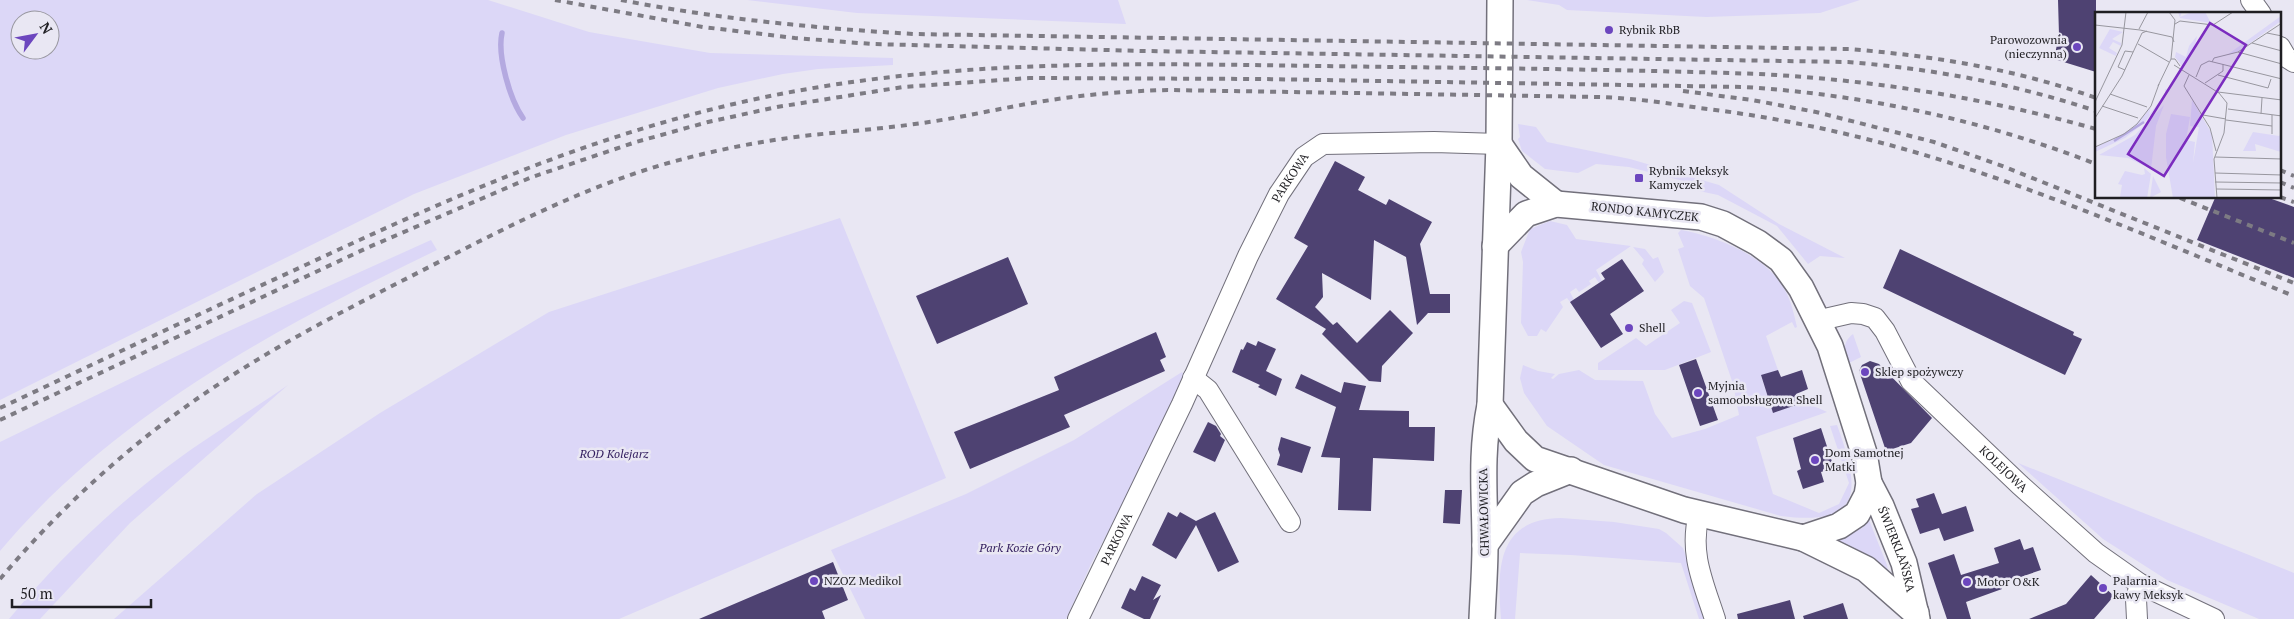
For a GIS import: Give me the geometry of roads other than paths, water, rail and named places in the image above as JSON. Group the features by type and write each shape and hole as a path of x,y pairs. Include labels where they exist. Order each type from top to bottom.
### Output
{"main road":[{"path":"1500,0 1496,246 1490,405 1516,441 1535,459 1571,470 1640,496 1699,514 1803,538 1866,569 1917,616"},
{"path":"1498,144 1521,176 1556,204"},
{"name":"RONDO KAMYCZEK","path":"1496,246 1526,214 1556,204 1690,215 1723,224 1758,243 1781,260 1801,288 1830,346 1864,453 1869,483 1864,503 1852,519 1840,526 1803,538"},
{"name":"CHWAŁOWICKA","path":"1482,619 1485,545 1482,486 1484,436 1490,405"},
{"path":"1485,545 1522,493 1536,484 1571,470"},
{"name":"ŚWIERKLAŃSKA","path":"1869,483 1893,534 1904,563 1917,616"}],"street":[{"path":"2251,0 2260,12"},
{"path":"2282,35 2294,42"},
{"path":"2282,50 2286,57 2294,62"},
{"name":"PARKOWA","path":"1078,619 1193,378 1248,256 1279,194 1298,164 1311,150 1323,144 1434,142 1498,144"},
{"name":"KOLEJOWA","path":"1816,321 1851,313 1875,318 1885,331 1906,374 1919,389 2096,553 2140,584 2214,619"},
{"path":"1193,378 1208,390 1290,522"},
{"path":"1699,514 1694,535 1695,552 1715,619"},
{"path":"2137,619 2136,599 2140,584"}],"waterway":[{"path":"502,33 501,53 503,65 509,89 523,118"}],"railway":[{"path":"555,0 703,27 795,38 872,44 1144,51 1848,62 1943,73 2005,85 2095,111"},
{"path":"621,0 657,7 767,22 913,34 1849,49 1974,65 2036,79 2095,98"},
{"path":"0,408 399,222 500,179 602,141 709,110 785,93 861,81 937,72 1012,67 1165,64 1759,74 1845,81 1929,92 2013,108 2095,129"},
{"path":"0,420 369,247 532,177 636,142 708,122 777,107 903,87 1029,78 1260,79 1745,87 1835,96 1924,112 1967,122 2053,148 2095,164"},
{"path":"0,579 51,523 105,471 163,423 225,380 275,349 352,307 554,205 650,168 731,148 796,137 929,122 1036,102 1080,96 1168,90 1599,97 1650,101 1762,117 1824,129 1884,144 1988,175 2120,225 2294,296"},
{"path":"1683,91 1752,100 1816,112 1934,142 2005,167 2294,283"},
{"path":"2282,171 2294,176"},
{"path":"2282,183 2294,188"},
{"path":"2282,198 2294,202"},
{"path":"2183,199 2294,243"}],"place":[{"name":"Rybnik RbB","path":"1609,30"},
{"name":"Parowozownia (nieczynna)","path":"2077,47"},
{"name":"Rybnik Meksyk Kamyczek","path":"1639,178"},
{"name":"Shell","path":"1629,328"},
{"name":"Sklep spożywczy","path":"1865,372"},
{"name":"Myjnia samoobsługowa Shell","path":"1698,393"},
{"name":"Dom Samotnej Matki","path":"1815,460"},
{"name":"NZOZ Medikol","path":"814,581"},
{"name":"Motor O&K","path":"1967,582"},
{"name":"Palarnia kawy Meksyk","path":"2103,588"}],"park label":[{"name":"ROD Kolejarz","path":"614,454"},
{"name":"Park Kozie Góry","path":"1020,548"}]}
